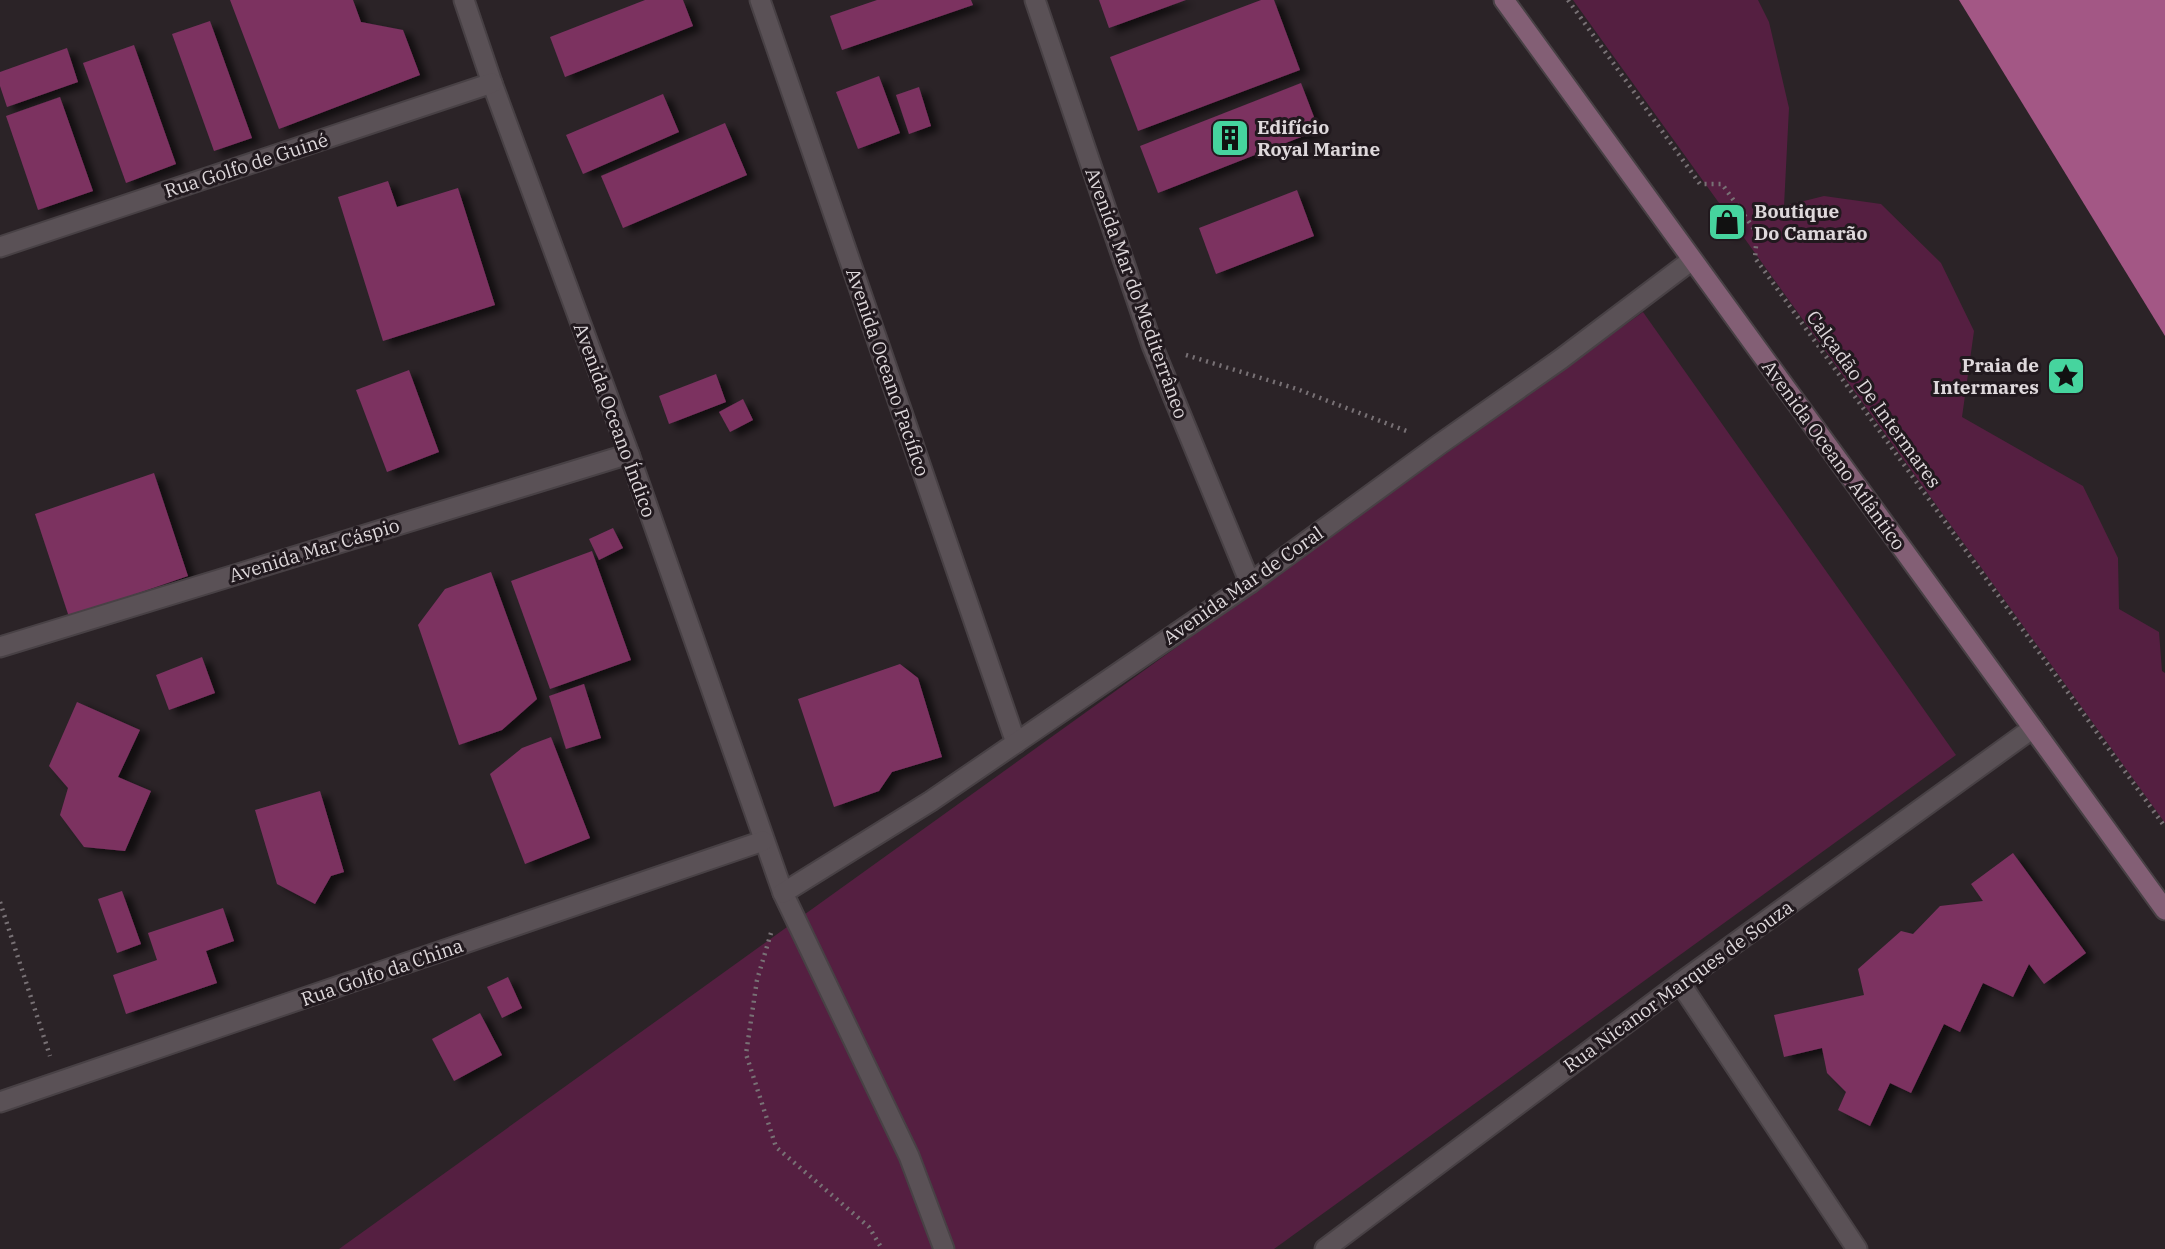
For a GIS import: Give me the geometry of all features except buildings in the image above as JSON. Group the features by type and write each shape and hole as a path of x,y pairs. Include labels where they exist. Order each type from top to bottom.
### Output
{"main road":[{"name":"Avenida Oceano Atlântico","path":"1504,0 2165,910"}],"street":[{"name":"Avenida Oceano Índico","path":"464,0 629,454 763,841 783,893 909,1156 944,1249"},
{"name":"Avenida Oceano Pacífico","path":"760,0 1016,743"},
{"name":"Avenida Mar do Mediterrâneo","path":"1035,0 1152,345 1250,583"},
{"name":"Rua Golfo de Guiné","path":"0,247 492,83"},
{"name":"Avenida Mar de Coral","path":"783,893 931,801 1250,583 1561,359 1692,260"},
{"name":"Avenida Mar Cáspio","path":"0,647 629,454"},
{"name":"Rua Nicanor Marques de Souza","path":"1325,1249 1680,983 2033,728"},
{"name":"Rua Golfo da China","path":"0,1102 763,841"},
{"path":"1680,983 1857,1249"}],"path":[{"name":"Calçadão De Intermares","path":"1568,0 1700,184 1722,184 1757,233 1755,258 2165,827"},
{"path":"1152,345 1297,389 1440,444"},
{"path":"783,893 757,979 746,1054 776,1147 869,1227 882,1249"},
{"path":"0,902 59,1083"}],"shaded area":[{"path":"1573,0 1758,0 1769,22 1789,108 1784,206 1824,196 1881,204 1941,263 1974,331 1962,417 2083,486 2118,558 2119,609 2159,632 2162,671 2165,673 2165,823"},
{"path":"1959,0 2165,0 2165,336"},
{"path":"1643,312 1956,755 1274,1249 339,1249"}],"place":[{"name":"Edifício Royal Marine","path":"1230,138"},
{"name":"Boutique Do Camarão","path":"1727,222"},
{"name":"Praia de Intermares","path":"2066,376"}]}
